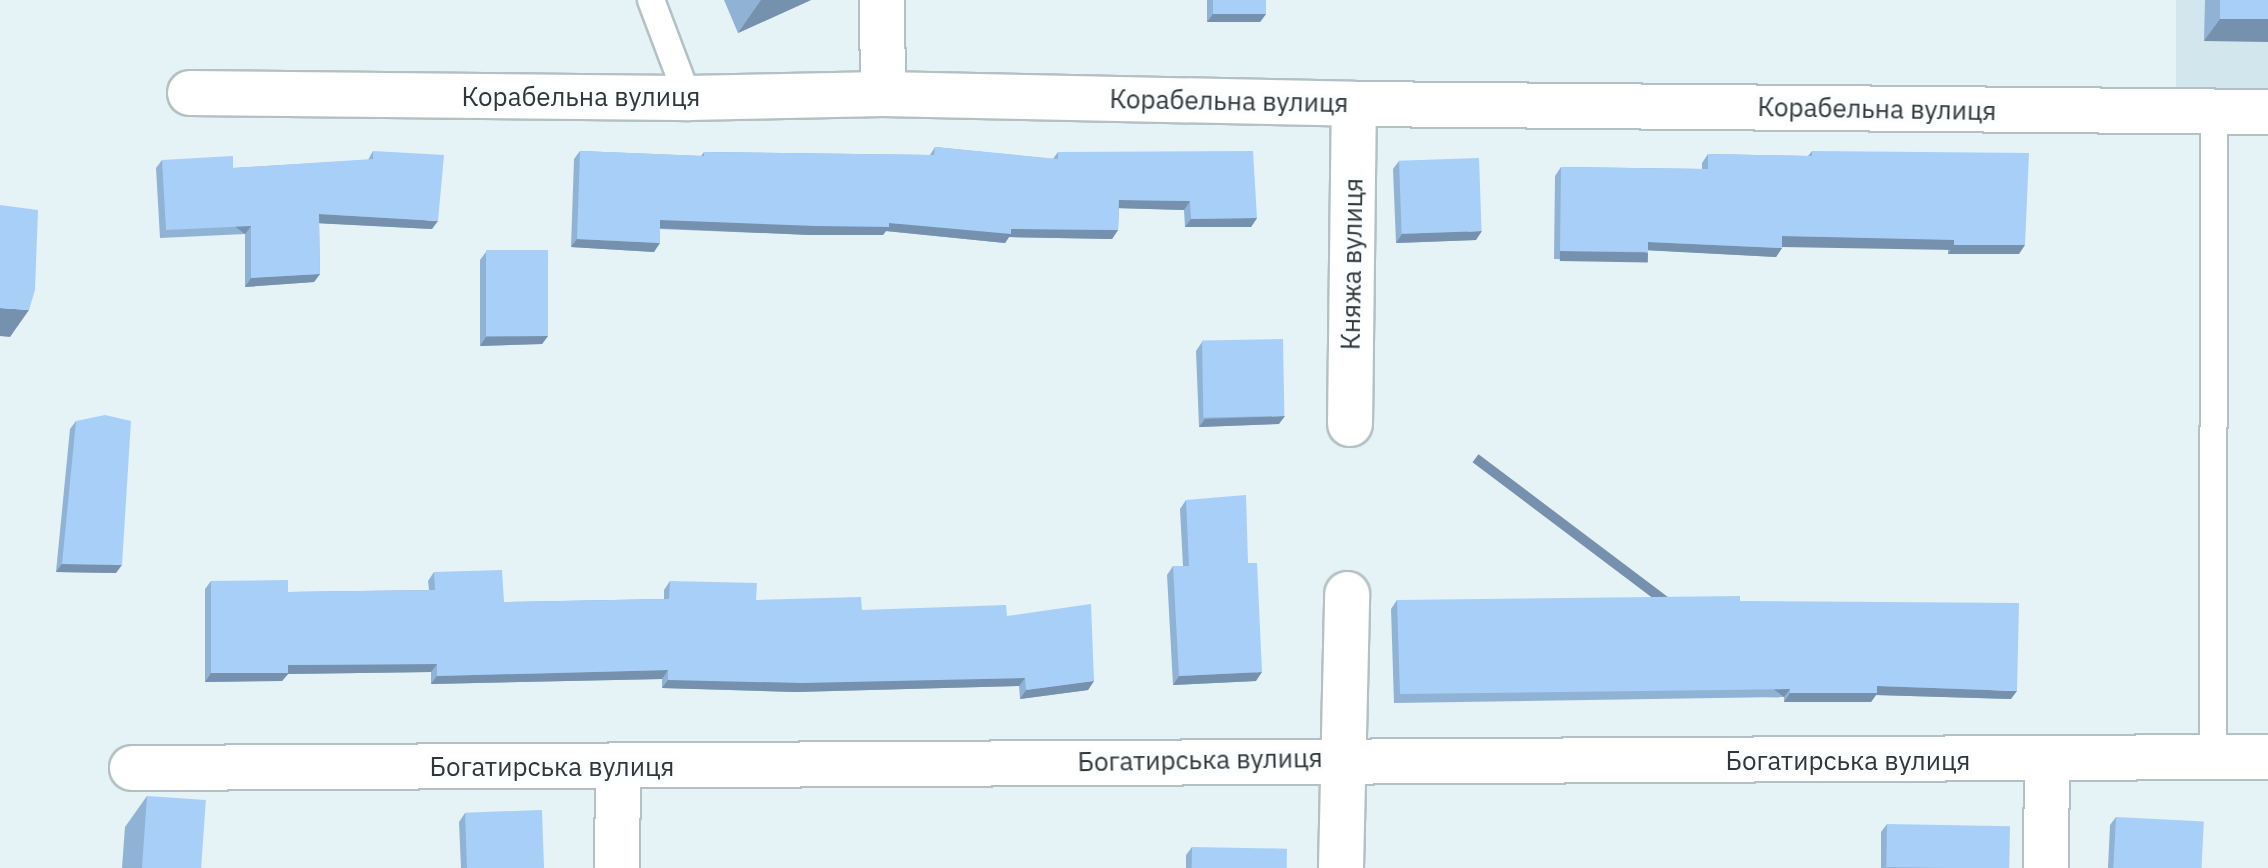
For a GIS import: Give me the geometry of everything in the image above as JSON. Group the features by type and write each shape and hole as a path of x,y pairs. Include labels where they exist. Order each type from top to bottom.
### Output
{"street":[{"path":"882,0 883,94"},
{"name":"Корабельна вулиця","path":"190,93 688,98 883,94 1354,104 2268,112"},
{"name":"Княжа вулиця","path":"1350,424 1354,104"},
{"path":"1341,868 1347,594"},
{"name":"Богатирська вулиця","path":"132,768 618,768 1345,758 2047,761 2268,757"},
{"path":"2046,868 2047,761"},
{"path":"617,868 618,768"}],"lane":[{"path":"651,0 688,98"},
{"path":"2213,757 2214,112"}],"shaded area":[{"path":"2176,0 2268,0 2268,94 2176,94"}],"building":[{"path":"1213,0 1266,0 1266,14 1213,14"},
{"path":"2220,0 2268,0 2268,19 2220,19"},
{"path":"935,147 1058,159 1058,152 1253,151 1257,218 1191,219 1190,201 1119,200 1118,230 1011,229 1011,234 889,223 889,227 660,220 660,243 577,239 580,151 704,156 704,152 934,155"},
{"path":"373,151 444,155 438,221 319,214 320,274 251,278 251,226 166,230 162,160 233,156 233,168 373,159"},
{"path":"1812,151 2029,153 2025,245 1954,245 1954,240 1782,236 1782,248 1648,242 1648,252 1560,251 1561,167 1708,169 1708,154 1812,156"},
{"path":"1479,158 1482,231 1402,234 1399,161"},
{"path":"0,205 38,210 35,290 29,310 0,308"},
{"path":"486,250 548,250 548,336 486,336"},
{"path":"1283,339 1284,416 1203,417 1202,340"},
{"path":"105,415 131,421 122,565 62,564 76,421"},
{"path":"1246,495 1248,563 1257,563 1262,672 1179,676 1173,566 1189,566 1186,500"},
{"path":"502,570 504,602 669,599 670,581 757,583 756,600 861,597 862,610 1006,605 1007,616 1091,604 1094,681 1026,690 1025,678 802,683 668,680 668,670 437,676 437,664 288,665 288,673 211,673 211,581 288,580 288,592 435,590 434,572"},
{"path":"1740,596 1740,601 2019,603 2017,691 1877,686 1877,693 1790,693 1790,689 1400,694 1397,600"},
{"path":"147,796 206,800 201,868 142,868"},
{"path":"542,810 544,868 467,868 465,813"},
{"path":"2116,817 2204,822 2201,868 2113,868"},
{"path":"1887,824 2010,826 2009,868 1886,867"},
{"path":"1192,847 1287,849 1287,868 1192,868"}]}
